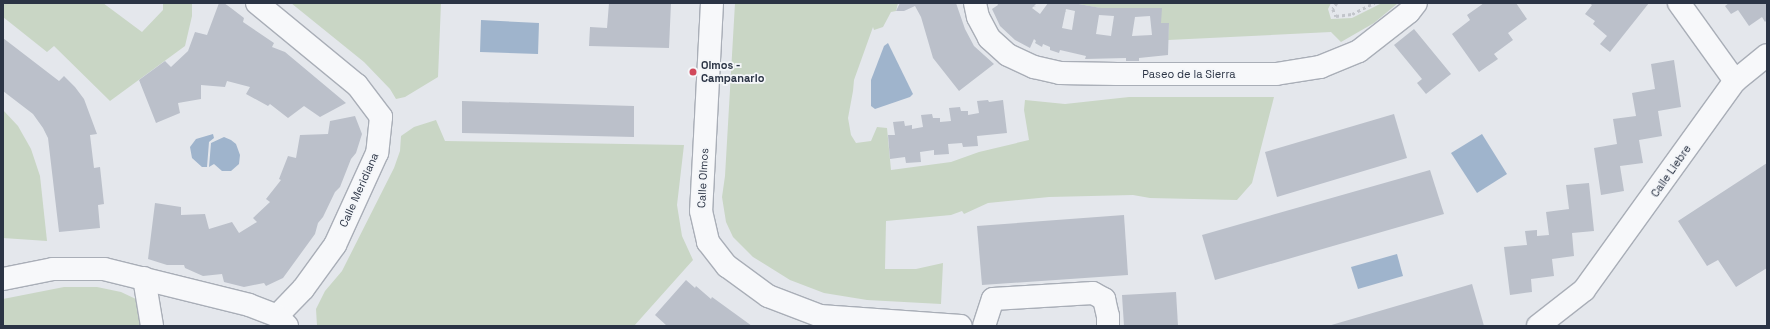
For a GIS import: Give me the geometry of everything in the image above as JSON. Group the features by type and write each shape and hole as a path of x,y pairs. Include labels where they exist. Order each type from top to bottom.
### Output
{"street":[{"name":"Calle Meridiana","path":"3,279 53,269 104,269 249,304 282,321 335,245 377,153 381,116 357,85 257,3"},
{"name":"Calle Olmos","path":"712,3 701,211 708,242 727,266 768,296 820,316 961,326"},
{"name":"Paseo de la Sierra","path":"975,3 978,17 990,38 1008,55 1034,67 1060,73 1117,74 1276,74 1320,67 1359,51 1409,12 1416,3"},
{"path":"1679,3 1735,81"},
{"name":"Calle Liebre","path":"1538,326 1584,290 1735,81 1767,54"},
{"path":"144,278 152,326"},
{"path":"984,326 993,298 1093,293 1104,299 1108,316 1108,326"}],"path":[{"path":"1337,3 1333,9 1336,16 1352,14 1374,3"}],"green space":[{"path":"3,3 103,3 142,32 163,10 163,3 192,3 192,16 185,46 110,101 54,46 47,52 3,17"},
{"path":"291,3 441,3 438,77 405,97 396,99 390,89 364,62"},
{"path":"735,3 898,3 896,11 891,12 883,27 874,30 873,27 854,80 848,118 851,135 856,143 871,141 877,127 887,128 891,170 951,162 979,152 1029,140 1024,110 1025,100 1065,104 1129,97 1274,97 1252,183 1237,200 1150,198 1133,195 1049,197 988,203 964,214 962,211 951,215 886,221 885,269 916,269 943,263 941,304 867,300 824,293 790,280 753,257 733,237 726,222 722,197 725,176"},
{"path":"1073,3 1331,3 1328,9 1331,19 1352,18 1382,3 1398,3 1374,23 1341,42 1331,32 1168,40 1169,23 1161,23 1161,8 1100,8"},
{"path":"3,110 18,126 31,149 40,176 47,241 3,238"},
{"path":"436,120 445,141 684,145 677,205 682,236 693,260 634,326 317,326 316,309 325,291 342,271 394,168 400,151 401,136 414,127"},
{"path":"64,287 97,287 121,292 138,300 143,326 3,326 3,299"}],"water":[{"path":"481,20 539,23 538,54 480,52"},
{"path":"888,43 913,94 910,97 875,109 871,106 871,80 884,46"},
{"path":"213,134 214,138 209,142 207,167 202,167 192,158 190,147 196,139"},
{"path":"1482,134 1507,174 1477,193 1451,153"},
{"path":"224,137 236,144 240,155 239,164 231,171 222,171 214,164 209,167 211,143"},
{"path":"1397,254 1403,276 1358,289 1351,267"}],"building":[{"path":"219,3 224,3 244,18 243,22 274,43 272,47 285,52 346,103 320,117 304,106 288,118 270,104 268,106 246,94 250,87 227,81 225,87 201,85 201,99 178,103 180,113 156,123 139,80 165,61 171,67 188,51 195,32 207,35"},
{"path":"609,3 671,3 669,48 589,46 590,27 607,28"},
{"path":"900,3 956,3 965,29 974,46 994,64 959,91 933,58 921,17 915,6 904,11 896,11"},
{"path":"997,3 1037,3 1032,8 1040,14 1048,3 1073,3 1101,8 1162,8 1161,23 1169,23 1168,55 1139,58 1139,61 1126,61 1126,58 1085,59 1086,56 1060,50 1059,53 1050,50 1050,47 1043,44 1042,47 1035,43 1036,41 1034,39 1030,48 1015,40 1000,26 992,9 998,5","holes":["1066,9 1075,11 1072,30 1062,28","1099,15 1114,16 1111,36 1096,34","1150,16 1152,35 1132,36 1135,17"]},
{"path":"1484,3 1516,3 1527,19 1508,33 1513,40 1494,54 1498,59 1479,72 1452,34 1470,20 1467,15"},
{"path":"1589,3 1649,3 1610,52 1600,44 1607,36 1593,24 1595,21 1585,14 1592,5"},
{"path":"1729,3 1767,3 1767,20 1765,22 1762,17 1749,26 1738,10 1731,14 1725,6"},
{"path":"1414,29 1451,74 1426,94 1417,83 1422,79 1394,45"},
{"path":"3,38 59,81 64,76 84,99 97,134 90,135 94,168 100,167 104,204 98,205 100,228 59,232 48,138 33,114 3,91"},
{"path":"1674,60 1681,107 1658,111 1662,136 1639,140 1643,163 1620,166 1624,191 1601,195 1594,148 1617,144 1613,119 1636,116 1632,93 1655,89 1651,64"},
{"path":"988,100 989,102 1003,100 1007,133 977,136 978,146 963,147 962,143 948,144 949,154 934,155 934,150 920,152 921,162 906,163 905,157 890,159 888,135 895,135 893,122 904,121 905,126 912,125 912,129 923,127 921,115 932,114 933,118 940,118 940,122 951,121 949,108 960,107 961,111 968,111 968,115 979,113 977,101"},
{"path":"462,101 634,106 634,137 462,133"},
{"path":"1394,114 1407,158 1277,197 1265,152"},
{"path":"355,116 362,134 356,153 351,159 340,187 335,192 323,217 318,223 315,234 283,278 266,286 264,283 244,287 224,282 222,274 203,276 185,268 184,265 167,265 148,259 155,203 181,207 181,215 205,214 209,229 232,222 239,233 257,222 253,218 270,202 266,199 281,180 279,179 288,156 296,158 300,135 328,134 330,121"},
{"path":"1767,163 1767,268 1736,287 1718,260 1707,266 1678,221"},
{"path":"1430,170 1444,214 1215,280 1202,235"},
{"path":"1589,183 1594,231 1572,233 1574,256 1552,259 1554,276 1531,279 1532,292 1510,295 1504,247 1527,245 1525,231 1537,230 1537,236 1549,235 1546,212 1569,209 1566,185"},
{"path":"1124,215 1128,275 982,285 977,226"},
{"path":"686,280 695,288 696,286 711,299 712,297 752,326 667,326 655,315"},
{"path":"1472,284 1484,326 1328,326"},
{"path":"1176,292 1178,326 1124,326 1122,295"}],"place":[{"name":"Olmos - Campanario","path":"693,72"}]}
